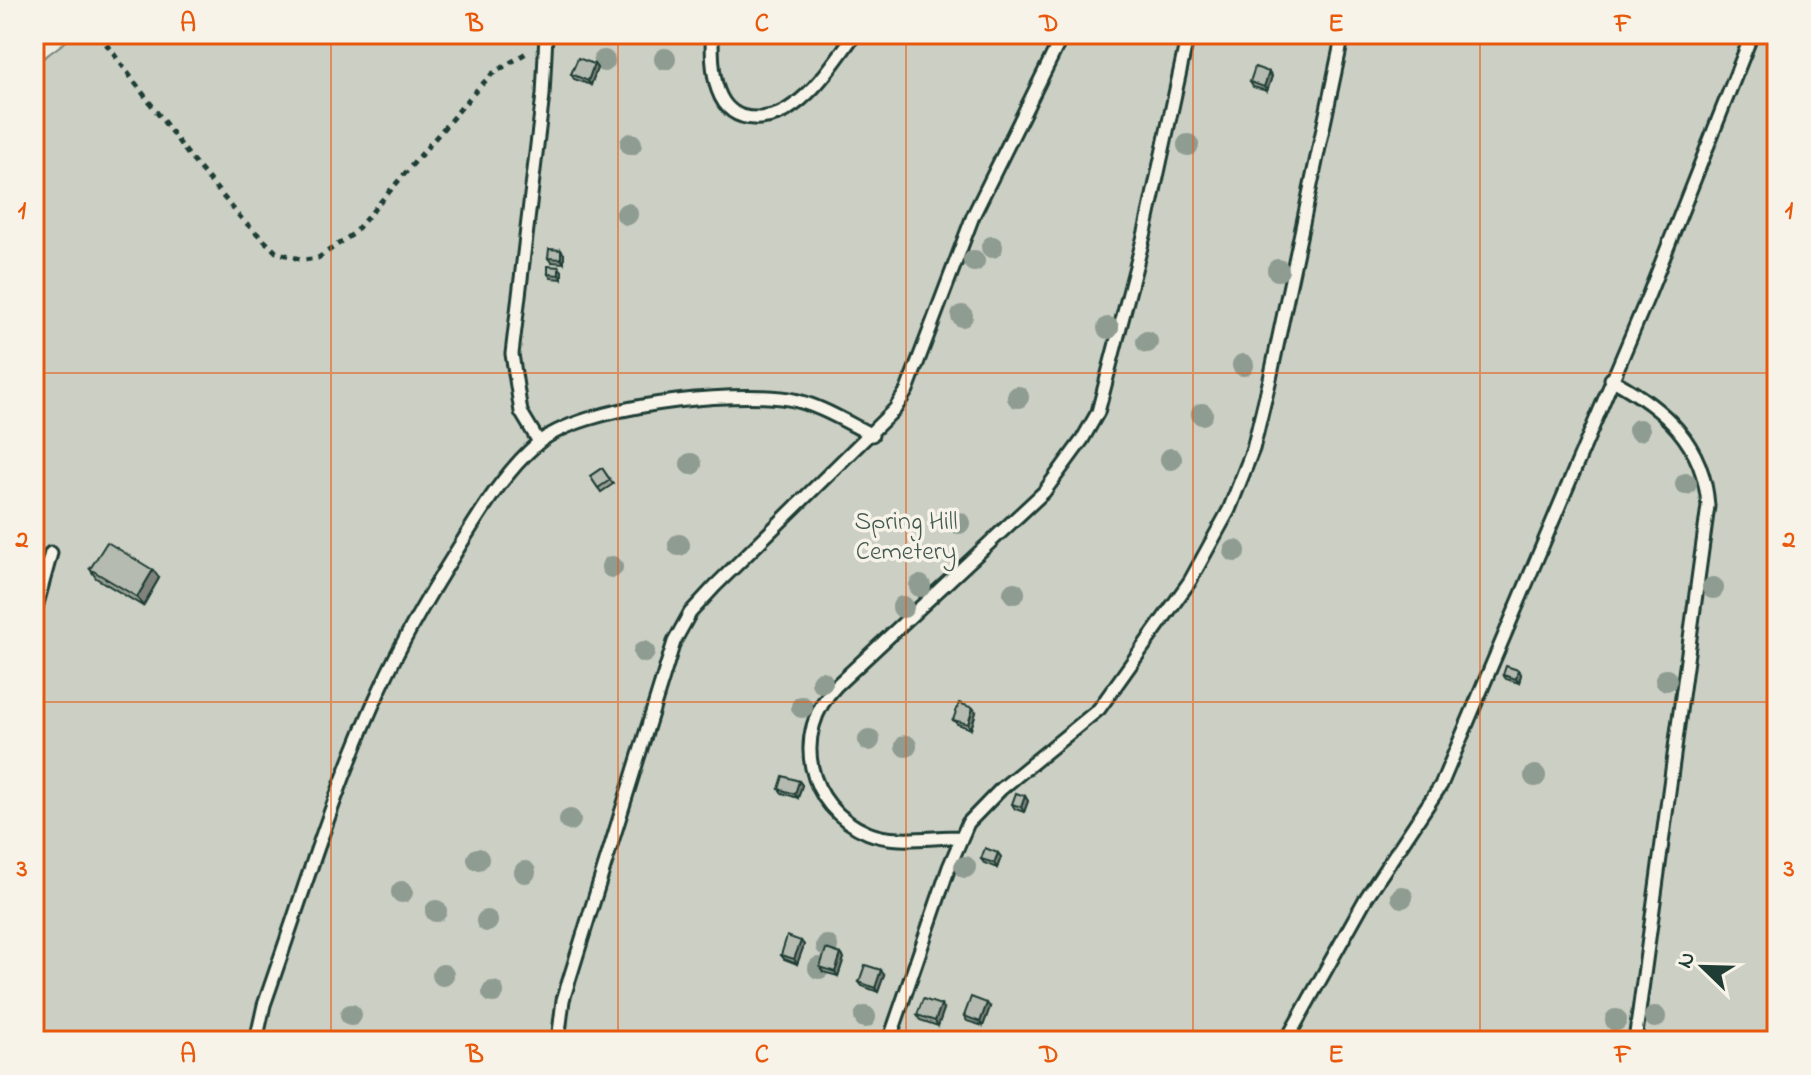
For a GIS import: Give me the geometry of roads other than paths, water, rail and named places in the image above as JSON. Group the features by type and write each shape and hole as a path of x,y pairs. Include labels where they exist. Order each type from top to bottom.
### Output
{"lane":[{"path":"539,442 521,412 512,354 543,95 546,34"},
{"path":"712,34 713,75 719,98 731,111 753,118 768,117 793,107 823,77 855,34"},
{"path":"558,1041 563,1000 674,642 690,613 872,435 907,390 973,216 1063,34"},
{"path":"960,837 885,838 848,821 831,806 811,766 808,743 812,721 821,702 836,686 1044,492 1082,440 1098,412 1146,228 1188,34"},
{"path":"889,1041 960,837 990,799 1099,709 1190,581 1229,510 1253,449 1270,379 1343,34"},
{"path":"1286,1041 1366,898 1441,785 1752,34"},
{"path":"1611,379 1652,405 1689,443 1701,463 1708,506 1635,1041"},
{"path":"256,1041 293,922 380,689 415,618 467,533 510,474 539,442 582,421 629,410 686,400 746,397 791,399 823,410 872,435"},
{"path":"34,615 51,553"}],"park label":[{"name":"Spring Hill Cemetery","path":"906,538"}]}
